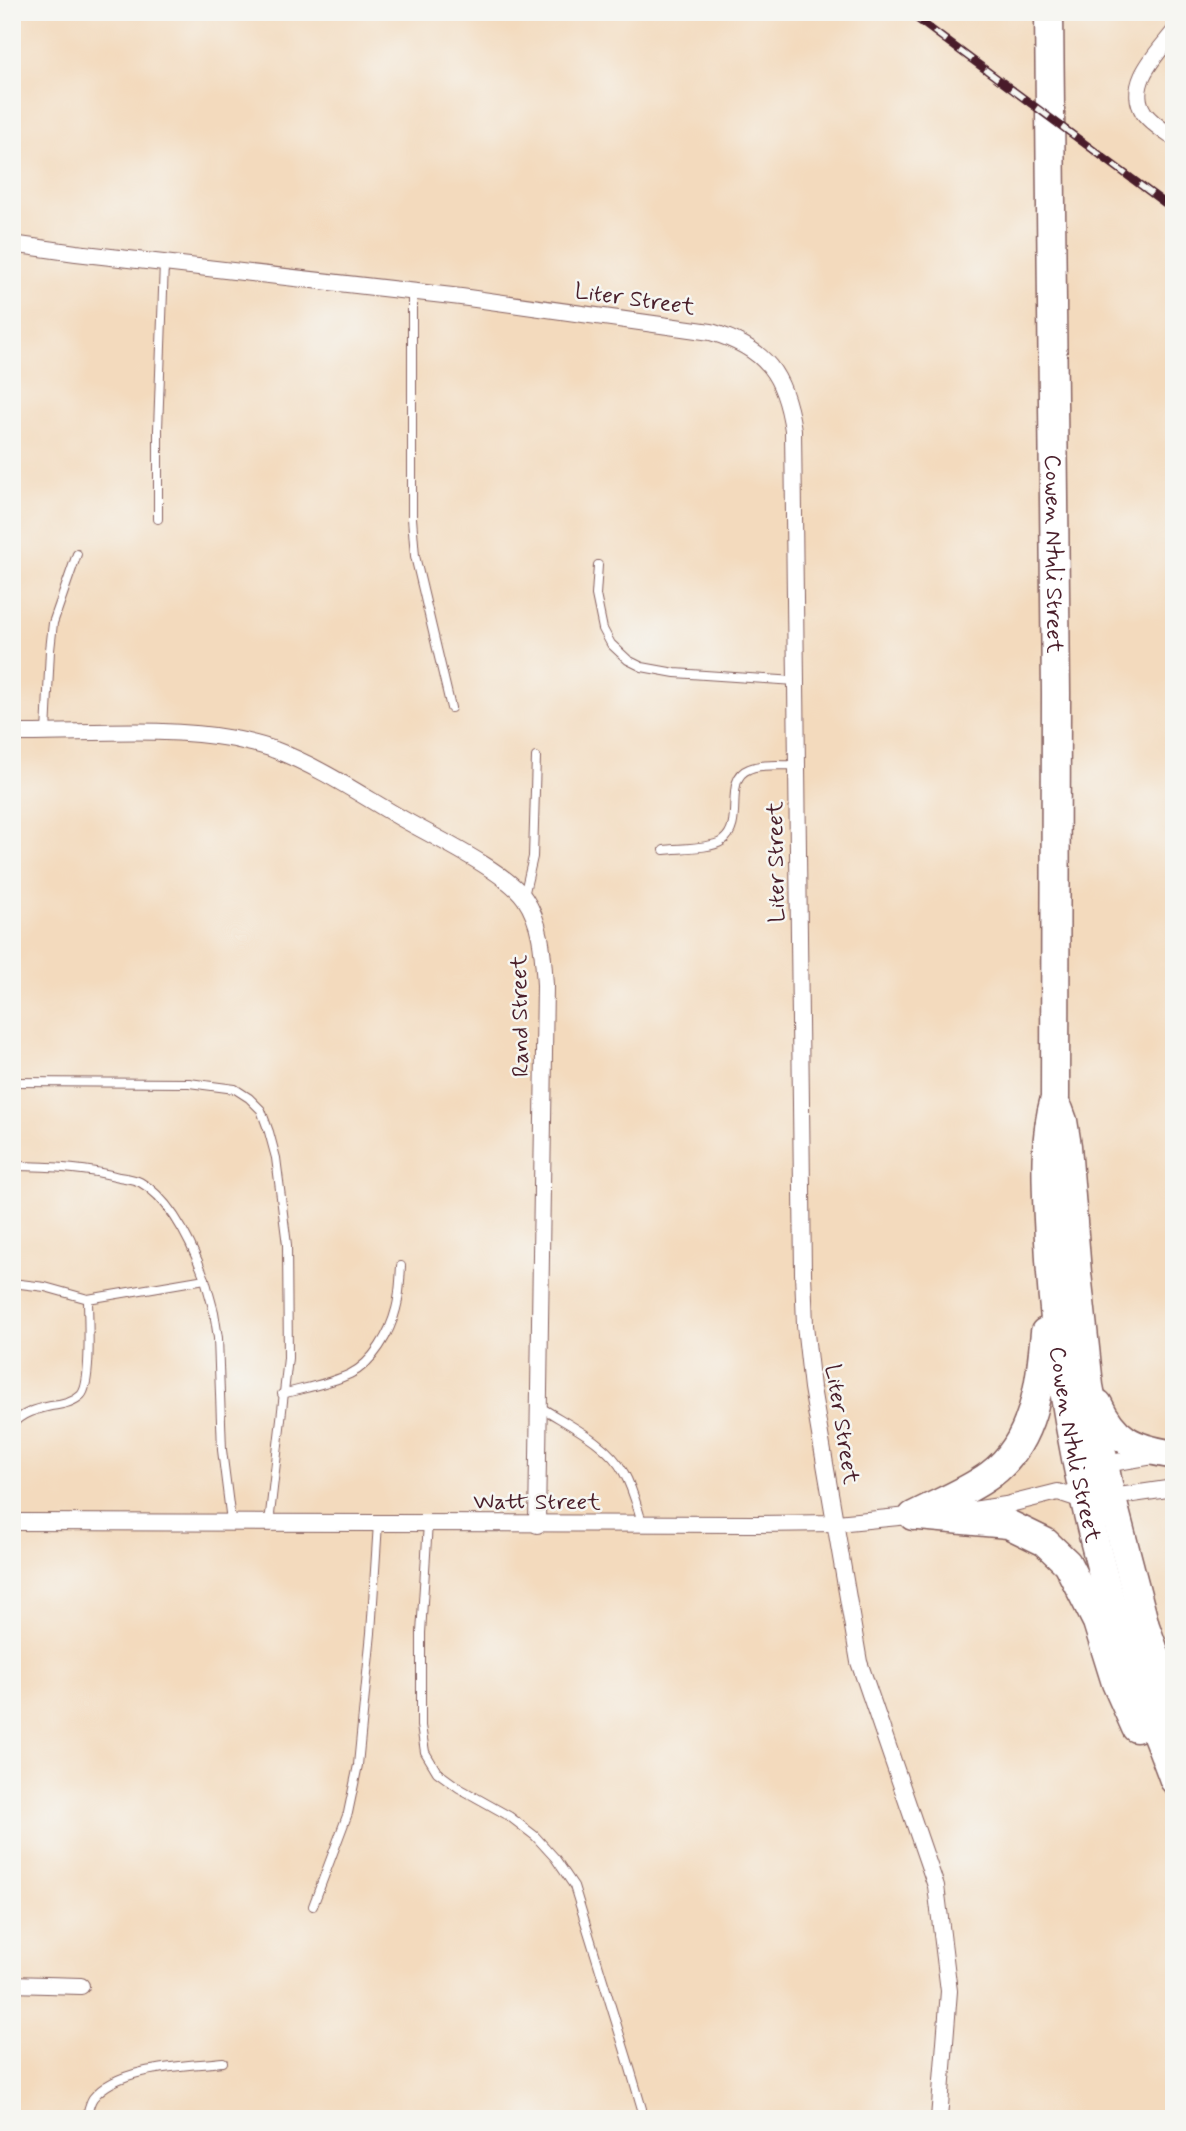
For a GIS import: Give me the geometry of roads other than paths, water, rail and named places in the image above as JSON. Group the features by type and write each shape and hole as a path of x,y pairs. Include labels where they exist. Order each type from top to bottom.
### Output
{"highway":[{"name":"Cowen Ntuli Street","path":"1049,12 1056,693 1055,1098 1048,1122 1047,1155 1051,1275 1062,1380 1091,1467"},
{"name":"Cowen Ntuli Street","path":"1055,1098 1063,1121 1067,1146 1089,1386 1091,1467 1085,1497 1120,1632 1174,1780"},
{"path":"916,1516 989,1475 1015,1450 1024,1434 1038,1391 1051,1275"},
{"path":"1089,1386 1111,1428 1123,1439 1138,1446 1172,1453"},
{"name":"Cowen Ntuli Street","path":"1085,1497 1145,1626 1174,1707"},
{"path":"916,1516 1008,1524 1045,1542 1067,1563 1097,1622 1116,1683 1144,1746 1174,1798"}],"street":[{"path":"1174,32 1143,72 1138,91 1144,113 1174,138"},
{"name":"Liter Street","path":"12,244 412,291 711,332 733,338 766,360 783,388 793,430 804,1312 812,1388 859,1662 936,1886 949,1991 939,2119"},
{"name":"Rand Street","path":"12,733 157,732 211,735 276,750 321,772 479,863 506,880 524,897 536,920 545,985 537,1525"},
{"path":"1085,1497 1091,1467 1172,1453"},
{"name":"Watt Street","path":"15,1522 231,1521 537,1525 836,1523 1174,1488"},
{"path":"12,1984 81,1986"}],"lane":[{"path":"158,519 158,429 164,263"},
{"path":"412,291 412,518 418,567 451,708"},
{"path":"46,733 53,622 77,554"},
{"path":"598,565 596,596 603,629 611,644 628,660 642,667 675,673 796,681"},
{"path":"524,897 533,857 536,757"},
{"path":"664,850 712,845 722,841 730,831 736,782 743,772 750,768 797,765"},
{"path":"12,1082 189,1083 216,1086 235,1089 261,1110 276,1157 287,1245 288,1358 269,1523"},
{"path":"12,1166 72,1168 139,1182 171,1212 196,1255 214,1311 218,1338 222,1450 231,1521"},
{"path":"282,1394 342,1378 365,1364 380,1344 393,1318 397,1307 401,1265"},
{"path":"12,1283 45,1287 88,1298 205,1279"},
{"path":"12,1424 29,1412 76,1399 85,1390 88,1364 88,1298"},
{"path":"539,1406 602,1447 615,1460 631,1488 643,1525"},
{"path":"12,1477 15,1522"},
{"path":"313,1906 348,1813 358,1765 379,1523"},
{"path":"428,1523 421,1633 421,1726 425,1752 437,1772 459,1788 509,1816 535,1836 555,1858 574,1886 628,2058 642,2119"},
{"path":"86,2119 91,2100 105,2087 122,2078 166,2068 223,2062"}],"railway":[{"path":"908,12 1174,210"}]}
